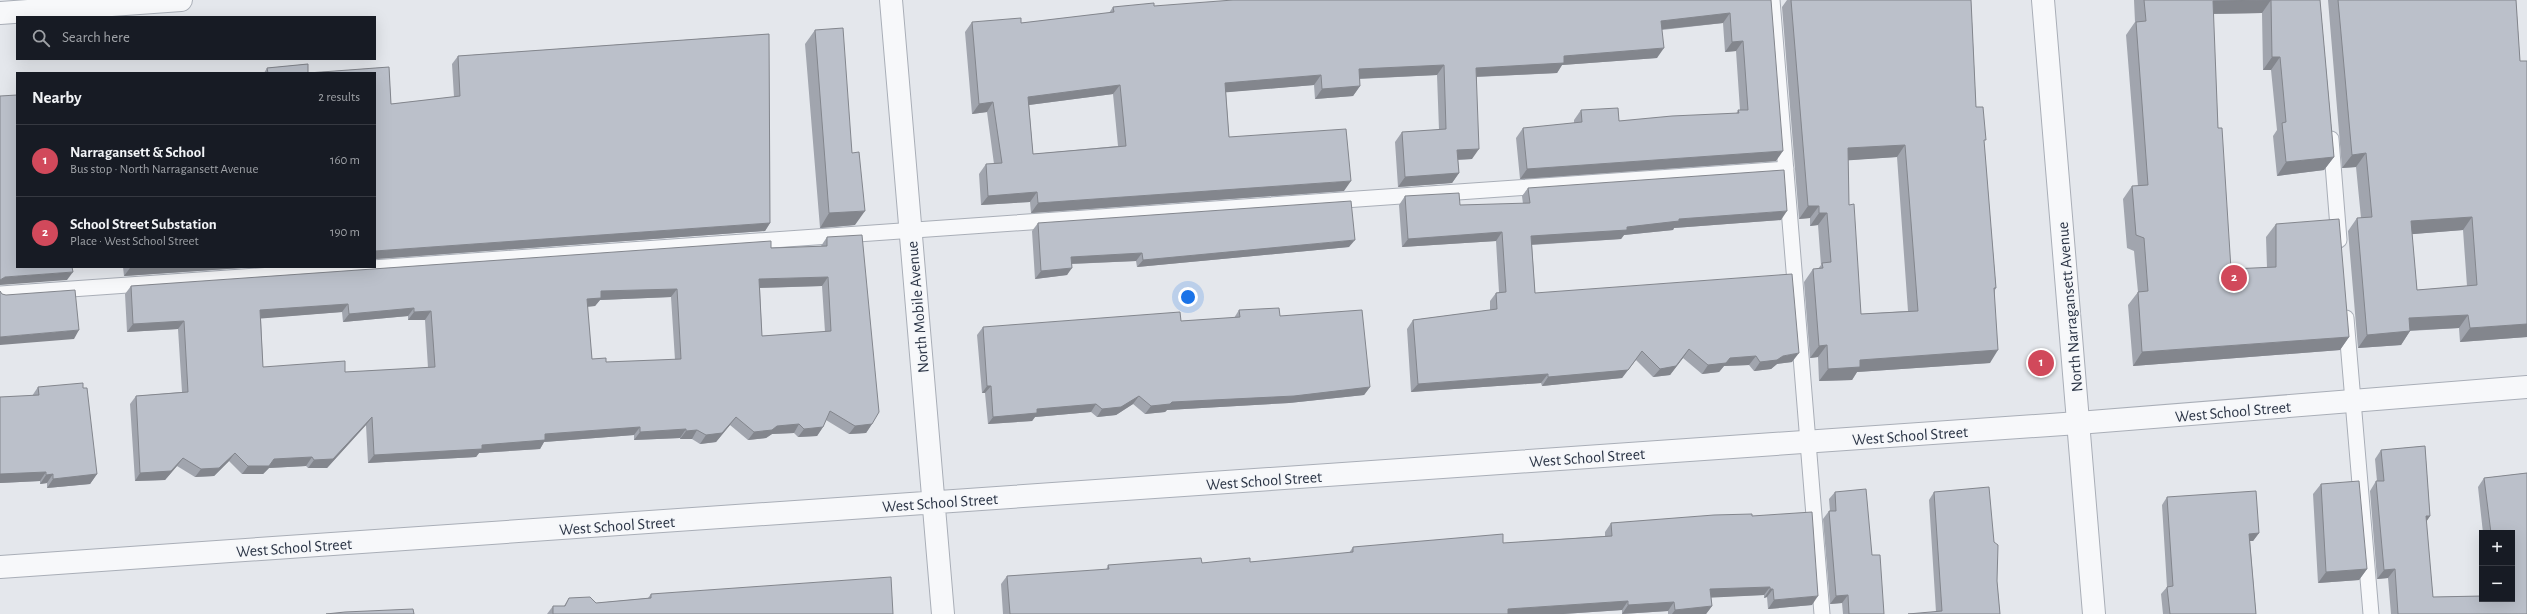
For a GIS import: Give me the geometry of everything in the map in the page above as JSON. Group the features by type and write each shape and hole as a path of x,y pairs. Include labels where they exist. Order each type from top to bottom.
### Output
{"street":[{"path":"0,13 181,0"},
{"name":"North Mobile Avenue","path":"891,0 943,614"},
{"name":"North Narragansett Avenue","path":"2043,0 2094,614"},
{"name":"West School Street","path":"0,567 2078,423 2527,388"}],"lane":[{"path":"1772,0 1822,614"},
{"path":"2330,126 2340,252"},
{"path":"376,268 1786,169"},
{"path":"0,294 370,268"},
{"path":"2345,307 2371,614"}],"building":[{"path":"1233,0 1771,0 1783,151 1527,169 1523,128 1582,122 1581,110 1618,108 1619,121 1672,116 1739,113 1738,110 1748,110 1743,41 1732,42 1730,13 1661,21 1664,48 1564,56 1564,63 1476,68 1479,149 1457,150 1459,173 1405,177 1402,132 1446,129 1444,65 1359,69 1360,86 1322,89 1321,75 1225,83 1229,137 1346,129 1351,181 1038,203 1037,192 988,196 986,164 1002,163 993,102 979,104 972,22 1021,18 1021,23 1114,12 1113,7 1154,3 1154,6","holes":["1120,85 1126,146 1033,154 1028,97"]},
{"path":"1791,0 1971,0 1976,107 1983,107 1986,140 1984,140 1996,288 1994,288 1998,350 1860,360 1860,367 1828,369 1827,345 1819,346 1813,269 1823,268 1822,263 1831,262 1827,213 1819,213 1819,206 1808,206","holes":["1905,145 1918,311 1861,314 1854,204 1849,205 1848,148"]},
{"path":"2144,0 2271,0 2213,1 2218,128 2222,128 2231,269 2276,267 2276,224 2339,219 2349,337 2142,352 2138,292 2148,291 2144,238 2136,235 2132,186 2148,185 2136,22 2146,21"},
{"path":"2271,0 2320,0 2334,157 2286,162 2282,123 2286,122 2280,57 2272,57"},
{"path":"2338,0 2516,0 2520,61 2527,61 2527,324 2470,328 2468,315 2409,318 2410,331 2367,335 2357,218 2372,217 2366,153 2352,155","holes":["2472,217 2477,285 2417,290 2411,221"]},
{"path":"843,28 852,153 859,152 865,211 829,213 815,30"},
{"path":"769,34 770,223 376,251 376,72 322,72 389,67 391,104 460,96 458,56"},
{"path":"308,64 308,72 268,72 267,68"},
{"path":"16,95 16,268 72,268 73,272 5,277 0,280 0,96"},
{"path":"1784,170 1787,211 1679,219 1679,221 1627,227 1627,230 1531,236 1535,293 1792,274 1799,353 1783,356 1777,360 1760,362 1756,356 1730,358 1726,363 1708,365 1689,349 1676,366 1660,369 1642,351 1628,370 1548,377 1548,374 1418,384 1413,320 1497,309 1496,293 1506,292 1502,232 1408,239 1405,196 1459,193 1460,205 1530,203 1528,188"},
{"path":"1351,201 1355,240 1143,260 1142,253 1071,257 1072,268 1041,271 1038,223"},
{"path":"862,235 879,412 872,424 855,426 830,411 823,427 804,429 799,424 777,426 772,430 754,432 736,417 722,433 706,435 697,430 686,431 686,429 640,432 640,427 545,434 545,440 482,445 482,449 374,455 372,417 333,459 314,460 312,457 274,459 269,466 248,466 235,453 219,468 201,469 183,458 171,471 140,473 136,396 188,392 184,321 133,324 131,286 771,241 771,248 827,246 827,237","holes":["828,277 831,331 762,336 759,279","677,289 681,359 606,362 606,358 592,359 587,299 601,298 601,291","348,304 349,314 414,308 414,312 431,311 435,367 345,372 345,361 263,367 260,310"]},
{"path":"75,290 79,330 0,337 0,291 2,294 6,295"},
{"path":"1279,308 1280,316 1362,310 1370,387 1294,396 1172,402 1170,404 1151,406 1139,396 1121,407 1102,409 1096,404 1037,409 1037,413 993,417 991,386 987,386 983,327 1180,312 1181,321 1240,317 1239,310"},
{"path":"83,383 83,388 87,388 97,474 53,479 53,474 46,475 46,472 0,474 0,397 39,395 38,387"},
{"path":"2425,446 2430,516 2426,516 2433,597 2479,596 2479,602 2515,602 2515,530 2491,530 2484,478 2527,473 2527,614 2398,614 2395,569 2384,570 2376,481 2384,481 2381,450"},
{"path":"2359,481 2367,569 2326,572 2321,484"},
{"path":"1989,487 1994,542 1998,545 1997,581 2000,614 1908,614 1942,611 1934,492"},
{"path":"1866,489 1872,555 1880,555 1884,614 1849,614 1848,595 1836,596 1829,511 1836,511 1835,492"},
{"path":"2256,491 2259,533 2249,534 2256,614 2170,614 2167,587 2173,586 2167,497"},
{"path":"1812,512 1818,596 1774,600 1773,589 1770,589 1770,587 1710,589 1712,606 1675,610 1674,602 1628,605 1628,601 1508,609 1508,614 1010,614 1007,576 1109,569 1108,565 1201,558 1202,563 1250,558 1250,562 1353,552 1353,547 1503,534 1503,543 1612,536 1611,523 1714,515 1752,514 1752,516"},
{"path":"891,577 893,614 553,614 553,606 565,606 569,598 590,597 596,603 651,598 651,594"},
{"path":"413,609 414,614 326,614 345,612"}],"place":[{"name":"School Street Substation","path":"2234,278"},
{"name":"Narragansett & School","path":"2041,363"}]}
